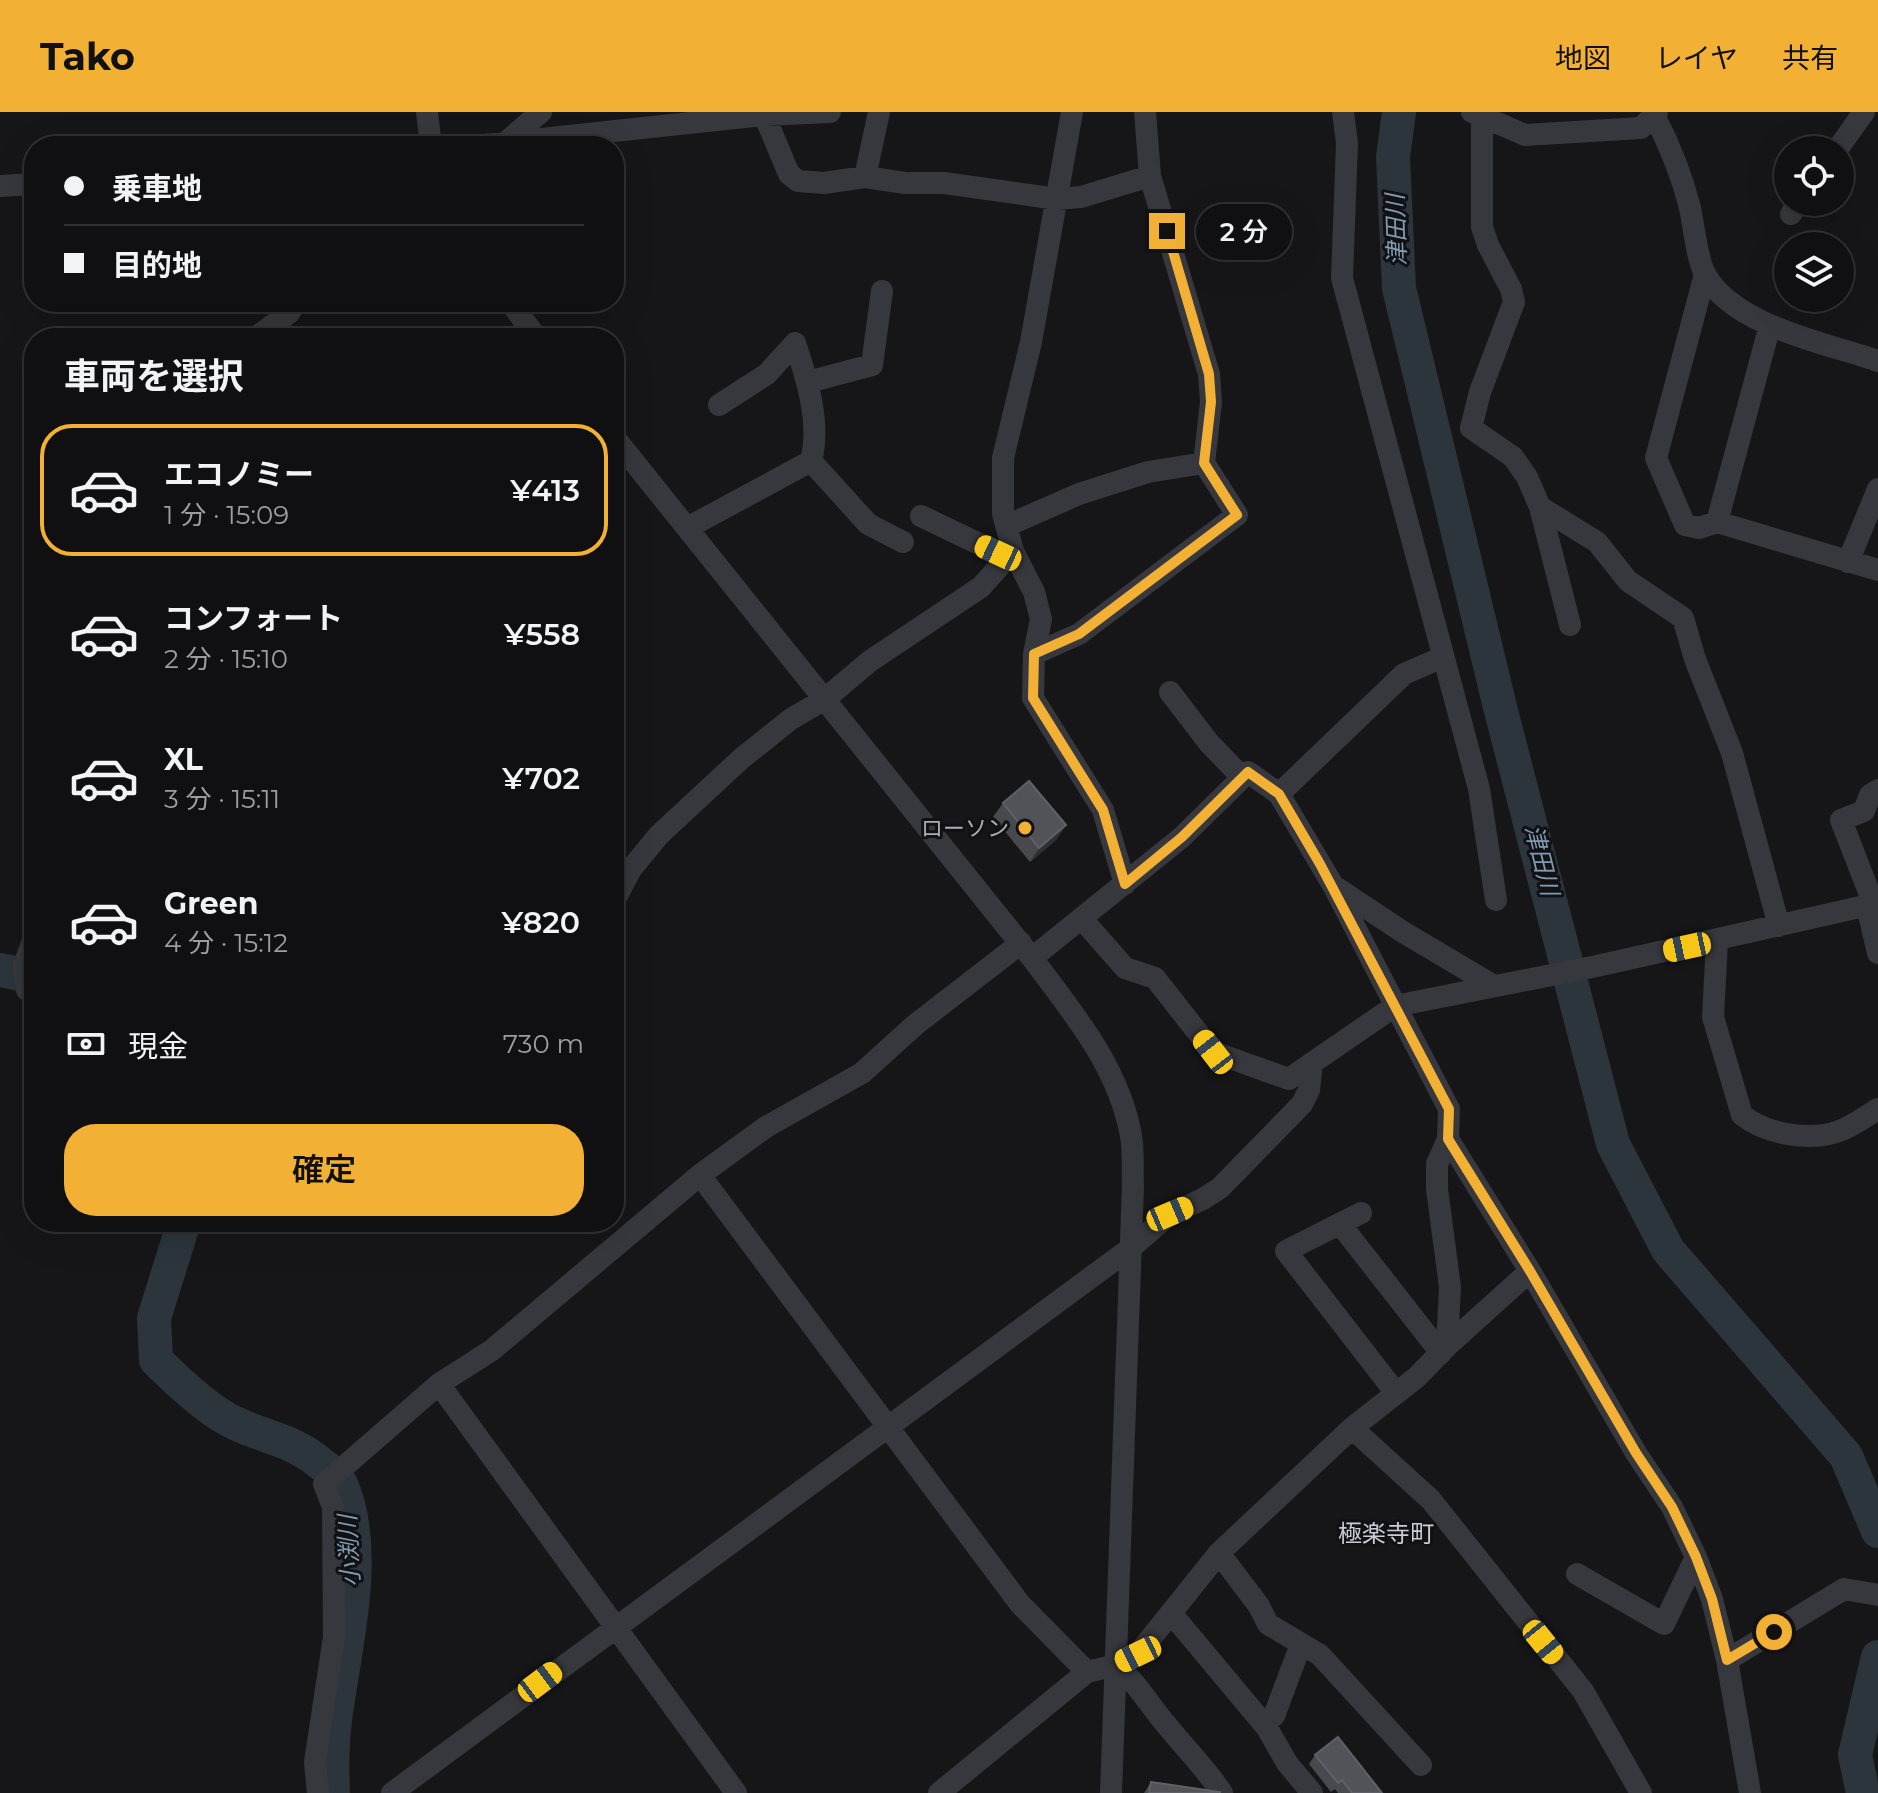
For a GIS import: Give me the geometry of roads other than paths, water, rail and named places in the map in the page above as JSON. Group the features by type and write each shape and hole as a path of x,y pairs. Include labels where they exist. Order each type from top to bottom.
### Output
{"street":[{"path":"427,112 430,136"},
{"path":"513,136 541,112"},
{"path":"567,136 763,114 830,112"},
{"path":"865,177 879,112"},
{"path":"1072,112 1031,342 1003,458 1003,514 1013,551 1034,592 1041,619 1034,654 1033,698 1103,810 1125,884"},
{"path":"1034,654 1079,634 1237,515 1204,463 1211,402 1209,374 1150,176 1145,112"},
{"path":"1343,112 1347,143 1342,278 1479,789 1496,900"},
{"path":"1847,136 1864,112"},
{"path":"763,114 789,174 798,181 824,183 865,177 905,183 944,183 1057,199 1081,197 1150,176"},
{"path":"1570,625 1540,507 1527,477 1513,457 1471,428 1480,392 1514,302 1482,227 1477,114 1525,135 1641,128 1656,114 1676,162 1705,274 1727,300 1770,325 1878,361"},
{"path":"0,186 24,185"},
{"path":"1705,274 1656,458 1685,525 1699,528 1717,522 1878,570"},
{"path":"808,382 872,365 884,330 882,291"},
{"path":"269,328 290,312"},
{"path":"1717,522 1770,325"},
{"path":"687,528 811,461 815,445 808,382 795,343 767,374 719,405"},
{"path":"624,458 687,528 1027,951 1095,1042 1117,1092 1131,1136 1132,1247 1111,1793"},
{"path":"811,461 864,527 903,542"},
{"path":"1006,526 1079,494 1148,472 1204,463"},
{"path":"1848,562 1878,489"},
{"path":"1540,507 1597,542 1628,581 1683,618 1695,659 1732,753 1779,926"},
{"path":"921,516 998,553 1013,551"},
{"path":"624,864 791,719 825,699 870,661 981,587 1013,551"},
{"path":"1279,794 1404,674 1443,657"},
{"path":"1170,692 1209,743 1242,777"},
{"path":"318,1793 315,1762 334,1637 333,1507 324,1484 439,1384 492,1350 700,1175 766,1127 862,1073 915,1025 1027,951 1082,919 1182,837 1248,772 1279,794 1334,887 1449,1109 1448,1139 1437,1164 1437,1189 1450,1287 1444,1350"},
{"path":"1878,790 1870,795 1864,811 1841,820 1873,905 1878,953"},
{"path":"1334,887 1494,986"},
{"path":"1082,919 1125,968 1155,978 1213,1052 1289,1079 1395,1006 1717,941 1873,905"},
{"path":"1717,941 1713,1017 1742,1115 1755,1125 1794,1136 1838,1132 1878,1109"},
{"path":"392,1793 1132,1247 1170,1214 1220,1188 1302,1104 1309,1090 1312,1063"},
{"path":"1448,1139 1530,1271 1622,1431 1672,1507 1696,1557 1712,1599 1727,1660 1750,1793"},
{"path":"700,1175 1020,1604 1087,1672"},
{"path":"1361,1213 1286,1251 1396,1393"},
{"path":"1340,1224 1444,1350"},
{"path":"939,1793 1087,1672 1116,1665 1138,1654 1219,1553 1352,1428 1396,1393 1530,1271"},
{"path":"439,1384 736,1793"},
{"path":"1352,1428 1431,1500 1583,1691 1641,1793"},
{"path":"1219,1553 1259,1606 1268,1624 1320,1655 1421,1765"},
{"path":"1577,1574 1664,1624 1696,1557"},
{"path":"1727,1660 1844,1589 1878,1595"},
{"path":"1171,1613 1234,1702 1267,1728 1280,1768 1312,1793"},
{"path":"1274,1716 1301,1644"},
{"path":"1116,1665 1134,1679 1167,1726 1192,1743 1222,1793"}],"waterway":[{"name":"津田川","path":"1399,112 1393,157 1399,288 1500,707 1613,1144 1668,1250 1846,1456 1878,1531"},
{"name":"小渕川","path":"0,970 24,975"},
{"name":"小渕川","path":"181,1232 154,1318 156,1360 216,1412 237,1424 299,1449 326,1467 341,1484 350,1511 355,1570 334,1729 333,1793"},
{"name":"津田川","path":"1863,1793 1855,1755 1878,1657"}],"place":[{"name":"ローソン","path":"1025,828"}],"district":[{"name":"極楽寺町","path":"1386,1533"}]}
